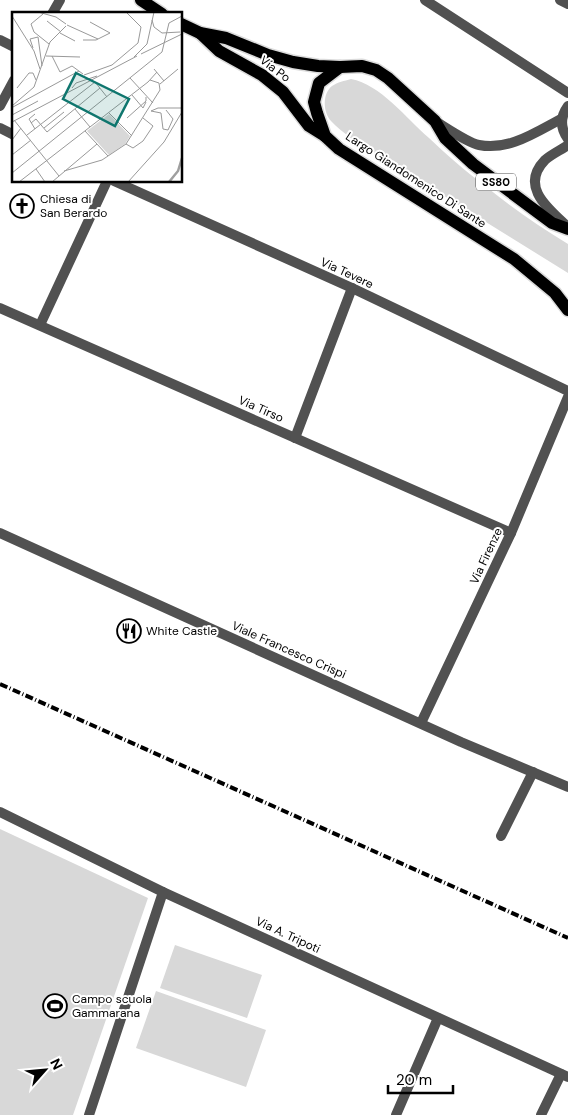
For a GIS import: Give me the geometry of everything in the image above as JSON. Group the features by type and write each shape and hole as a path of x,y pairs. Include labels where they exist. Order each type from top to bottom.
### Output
{"main road":[{"path":"141,0 159,12"},
{"name":"Via Po","path":"182,24 200,33 226,38 268,55 294,62 340,67"},
{"name":"Via Po","path":"200,33 219,51 262,75 283,92 309,126 325,136"},
{"name":"SS80","path":"340,67 362,66 376,70 388,78 435,121 445,138 473,164 552,223 568,228"},
{"name":"Largo Giandomenico Di Sante","path":"340,67 319,84 316,92 314,102 325,136 339,149 363,165 514,259 555,293 568,310"}],"street":[{"path":"53,12 60,0"},
{"path":"425,0 568,94"},
{"path":"560,0 568,4"},
{"path":"0,40 12,45"},
{"path":"0,106 12,84"},
{"path":"435,121 477,145 499,146 518,141 561,119 568,106"},
{"path":"561,119 563,132 568,139"},
{"path":"0,128 12,134"},
{"path":"568,145 546,159 535,177 535,187 545,205 568,228"},
{"path":"40,325 107,182"},
{"name":"Via Tevere","path":"116,182 352,288 568,391"},
{"path":"295,438 352,288"},
{"name":"Via Tirso","path":"0,308 511,533"},
{"name":"Via Firenze","path":"421,724 511,533 568,397"},
{"name":"Viale Francesco Crispi","path":"0,533 421,724 568,787"},
{"path":"501,836 533,772"},
{"name":"Via A. Tripoti","path":"0,812 163,892 564,1075"},
{"path":"89,1115 163,892"},
{"path":"396,1115 438,1018"},
{"path":"541,1115 564,1075"}],"shaded area":[{"path":"351,79 362,82 383,95 470,174 525,216 568,244 568,273 349,137 335,125 326,113 325,98 332,86"},
{"name":"Campo scuola Gammarana","path":"0,829 148,898 73,1115 0,1115"},
{"path":"175,945 262,975 247,1018 160,988"},
{"path":"156,991 266,1030 246,1087 136,1048"}],"railway":[{"path":"0,684 568,938"}],"place":[{"name":"Chiesa di San Berardo","path":"22,206"},
{"name":"White Castle","path":"129,631"},
{"name":"Campo scuola Gammarana","path":"55,1006"}]}
